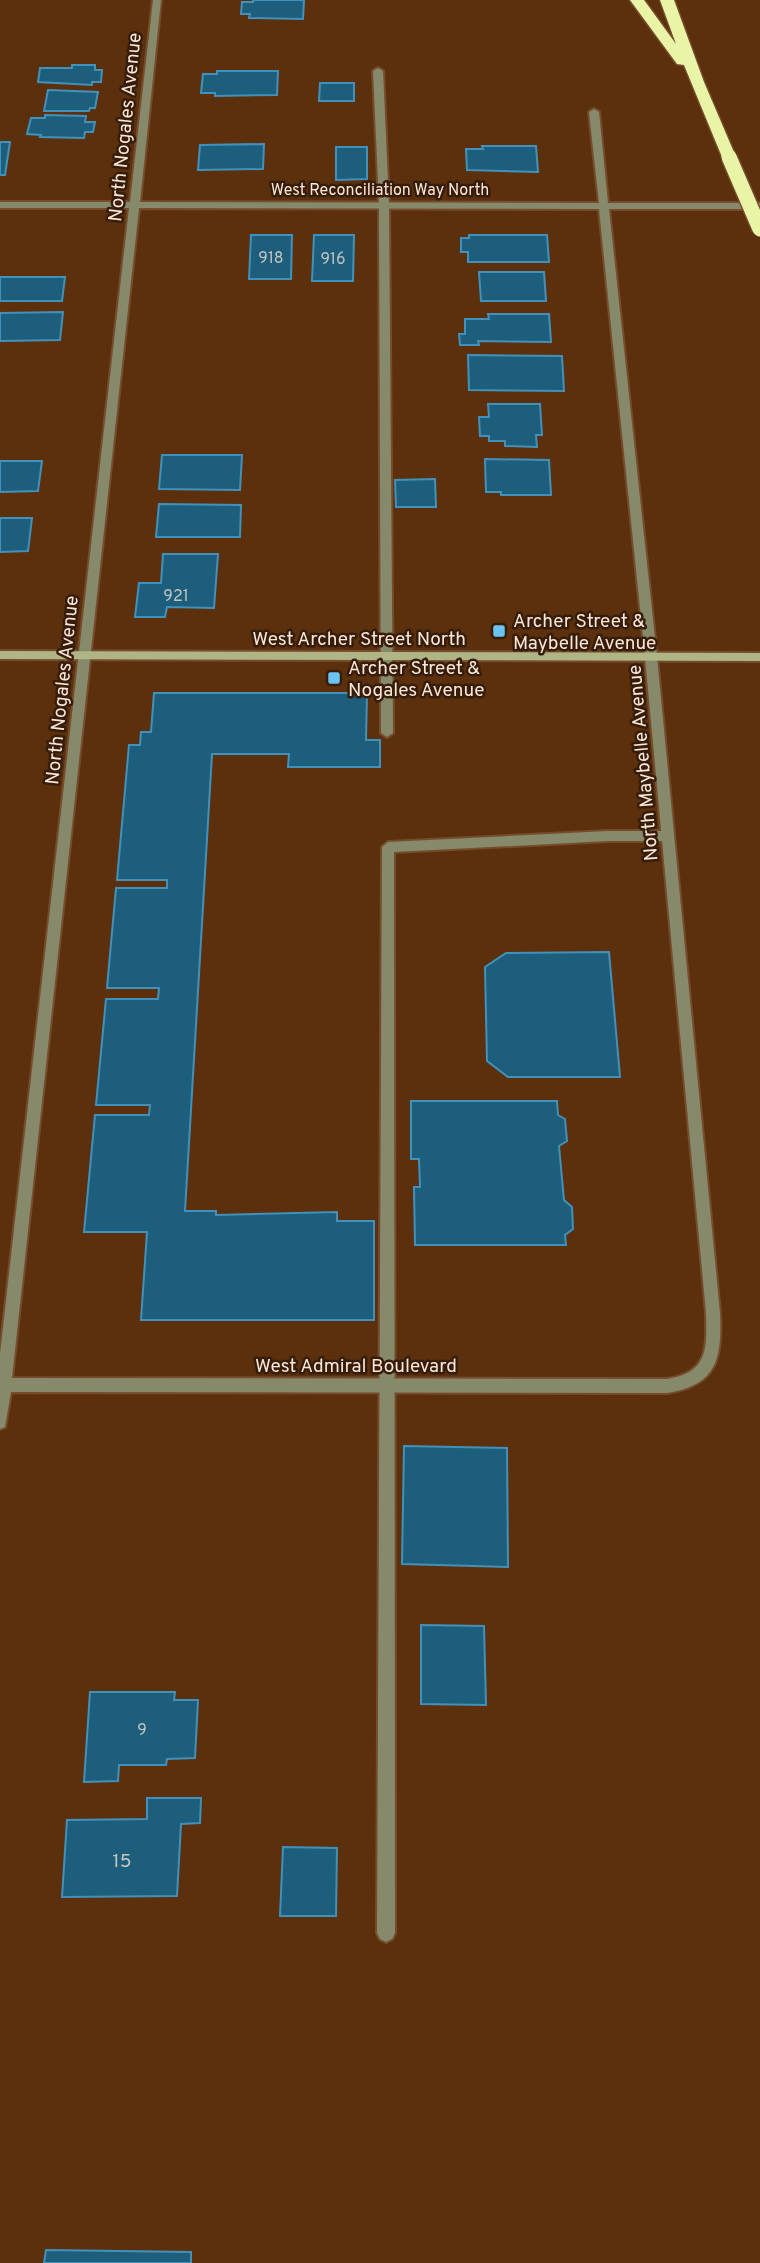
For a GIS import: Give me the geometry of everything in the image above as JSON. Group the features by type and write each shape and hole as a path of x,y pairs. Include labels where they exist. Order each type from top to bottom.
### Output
{"highway":[{"path":"637,0 697,82"},
{"path":"667,0 697,82 760,229"}],"street":[{"name":"North Nogales Avenue","path":"0,1422 157,0"},
{"path":"379,71 384,204 387,733"},
{"name":"North Maybelle Avenue","path":"594,112 651,657 715,1342 706,1368"},
{"name":"West Reconciliation Way North","path":"0,205 760,206"},
{"name":"West Archer Street North","path":"0,655 760,657"},
{"path":"386,1933 388,847 608,835 668,835"},
{"name":"West Admiral Boulevard","path":"2,1385 667,1386 694,1379 706,1368"}],"building":[{"path":"304,0 303,19 249,18 250,14 241,14 242,2"},
{"path":"72,65 95,65 95,70 102,70 101,82 92,82 92,85 38,82 40,68 72,68"},
{"path":"217,71 278,71 277,95 215,96 215,93 201,93 203,74 217,74"},
{"path":"320,83 354,83 354,101 319,101"},
{"path":"48,90 98,92 95,108 90,108 89,111 44,111"},
{"path":"45,115 86,116 85,122 95,122 93,132 85,132 84,138 27,134 31,118 45,118"},
{"path":"0,142 10,142 5,175 0,175"},
{"path":"264,144 263,169 198,170 200,145"},
{"path":"482,146 536,146 538,172 467,170 466,149 483,149"},
{"path":"336,147 367,147 367,179 336,180"},
{"path":"251,235 292,235 291,279 249,279"},
{"path":"314,235 354,235 353,281 312,281"},
{"path":"469,235 547,235 549,262 468,262 468,252 461,252 461,238 469,238"},
{"path":"479,272 544,272 546,301 481,301"},
{"path":"0,277 65,277 62,301 0,301"},
{"path":"63,312 60,340 0,341 0,313"},
{"path":"488,314 549,314 551,342 478,341 479,345 460,345 459,334 465,334 465,319 489,319"},
{"path":"468,355 562,356 564,391 469,390"},
{"path":"488,404 540,404 542,435 536,435 537,447 505,446 505,441 489,441 489,436 480,436 479,417 489,417"},
{"path":"162,455 242,455 240,490 159,489"},
{"path":"485,459 549,460 551,495 501,495 501,492 486,492"},
{"path":"0,461 42,461 38,491 0,492"},
{"path":"435,479 436,507 396,507 395,480"},
{"path":"159,504 241,505 240,537 156,537"},
{"path":"0,518 32,518 28,551 0,552"},
{"path":"163,554 218,554 214,608 167,607 165,617 135,617 139,583 161,583"},
{"path":"154,693 367,693 366,740 380,740 380,767 288,767 289,754 212,754 185,1211 216,1211 216,1215 337,1212 337,1221 374,1221 374,1320 141,1320 147,1232 84,1232 95,1115 149,1115 150,1105 96,1105 106,999 158,999 159,988 107,988 116,888 167,888 167,880 117,880 129,745 140,745 141,732 151,732"},
{"path":"609,952 620,1077 508,1077 487,1061 485,967 506,953"},
{"path":"411,1101 557,1101 558,1115 565,1119 567,1141 559,1146 564,1200 572,1207 573,1229 565,1235 566,1245 415,1245 414,1187 420,1187 419,1159 411,1159"},
{"path":"404,1446 507,1448 508,1567 402,1564"},
{"path":"421,1625 484,1626 486,1705 421,1704"},
{"path":"90,1692 175,1692 174,1700 198,1700 195,1758 167,1759 166,1765 119,1765 118,1781 84,1782"},
{"path":"147,1798 201,1798 200,1823 181,1824 177,1896 62,1897 67,1820 147,1819"},
{"path":"283,1847 337,1848 336,1916 280,1916"},
{"path":"46,2250 191,2252 191,2263 44,2263"}],"place":[{"name":"Archer Street & Maybelle Avenue","path":"499,631"},
{"name":"Archer Street & Nogales Avenue","path":"334,678"}]}
